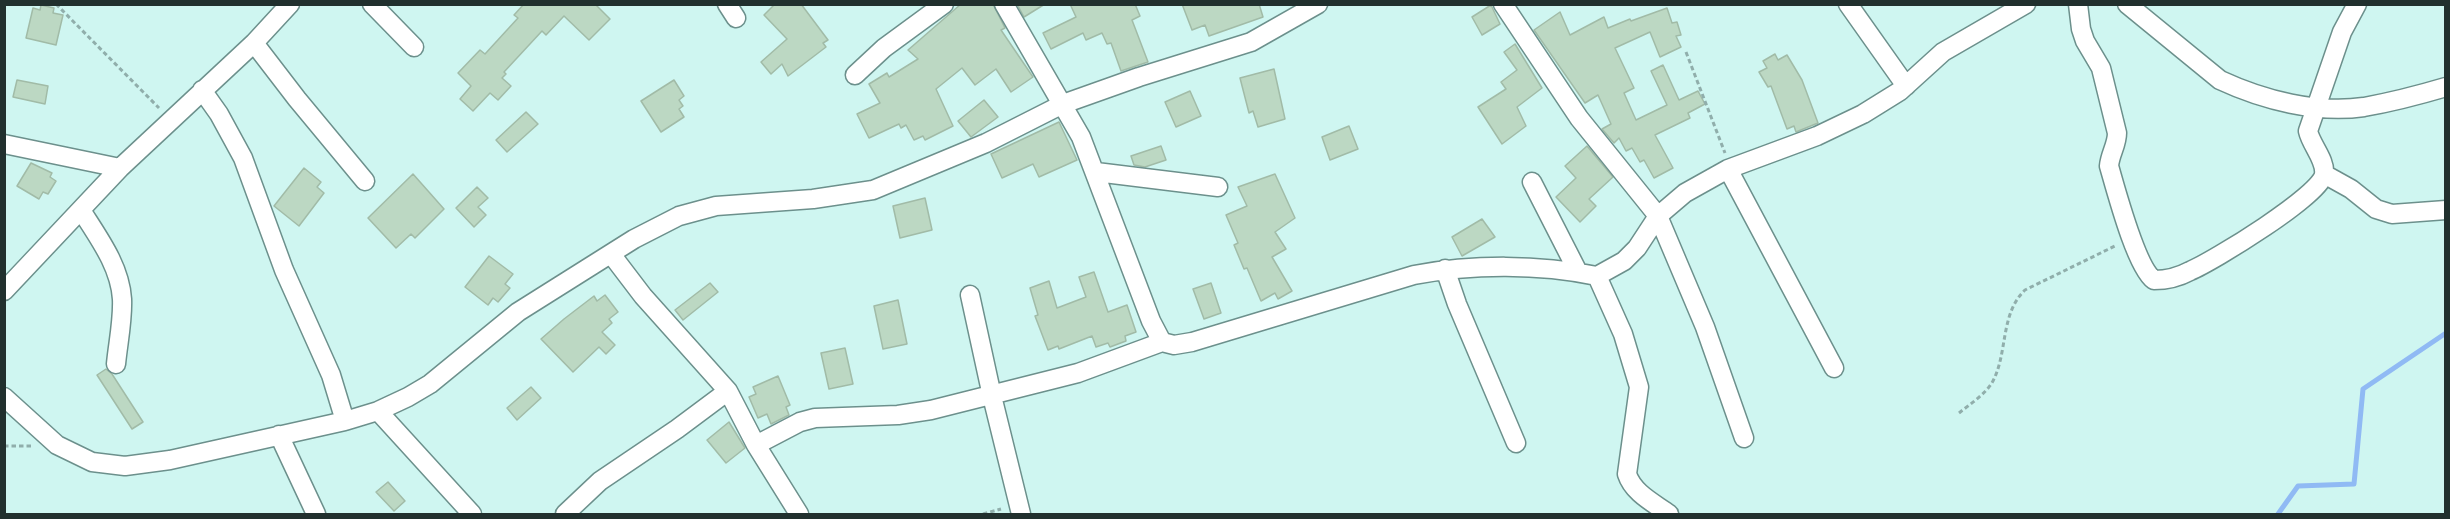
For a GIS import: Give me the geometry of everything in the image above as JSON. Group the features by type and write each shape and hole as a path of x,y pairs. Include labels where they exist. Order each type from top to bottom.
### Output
{"street":[{"path":"4,291 120,168 254,42 291,4"},
{"path":"372,4 414,47"},
{"path":"855,75 884,48 944,4"},
{"path":"1004,4 1081,137 1151,321 1162,342"},
{"path":"4,397 57,445 92,462 107,465 141,465 320,428 378,411 430,384 518,312 660,225 697,209 813,199 873,190 986,143 1063,104 1251,42 1318,4"},
{"path":"1503,4 1579,118 1658,216 1705,327 1743,438"},
{"path":"1848,4 1906,86"},
{"path":"756,445 800,422 815,418 898,415 992,396 1078,373 1162,342 1174,345 1192,342 1414,275 1445,269 1501,268 1578,272 1597,276 1614,268 1637,248 1658,216 1685,193 1730,169 1840,126 1885,101 1906,86 1943,52 2026,4"},
{"path":"2078,4 2083,35 2102,68 2115,122 2117,141 2109,159 2109,166 2131,237 2149,276 2154,280 2175,277 2204,265 2262,228 2311,193 2322,182 2324,174 2322,163 2308,131 2345,25 2357,4"},
{"path":"2127,4 2220,80 2259,94 2316,108 2362,107 2445,87"},
{"path":"254,42 297,99 365,181"},
{"path":"202,90 219,114 243,158 276,251 327,366 345,420"},
{"path":"4,144 120,168"},
{"path":"1730,169 1834,368"},
{"path":"1096,172 1218,187"},
{"path":"2324,174 2351,189 2376,209 2392,214 2445,210"},
{"path":"1532,182 1578,272"},
{"path":"81,210 114,265 119,282 122,300 116,364"},
{"path":"611,254 643,296 728,390 756,445 800,514"},
{"path":"1445,269 1461,313 1516,443"},
{"path":"1597,276 1623,334 1639,387 1627,474 1630,483 1639,492 1669,514"},
{"path":"970,295 1021,514"},
{"path":"565,514 600,481 677,429 728,390"},
{"path":"378,411 472,514"},
{"path":"279,435 316,514"}],"path":[{"path":"56,4 170,120"},
{"path":"1686,52 1730,169"},
{"path":"1959,413 1983,393 1992,381 2011,309 2017,297 2025,290 2102,254 2131,237"}],"building":[{"path":"524,4 595,4 610,19 589,40 564,16 546,35 542,31 504,72 506,74 502,78 511,86 498,100 490,93 473,111 460,99 471,86 458,73 480,50 485,54 518,18 514,15"},
{"path":"775,4 801,4 828,40 823,43 826,47 788,76 782,64 771,74 761,62 787,39 764,15"},
{"path":"961,4 993,4 1005,28 1001,30 1033,77 1011,92 996,69 975,85 962,68 936,89 953,126 925,140 923,136 914,140 906,125 901,128 899,124 869,138 857,114 880,103 869,84 887,73 889,77 918,59 908,50"},
{"path":"1017,4 1045,4 1024,17"},
{"path":"1070,4 1135,4 1140,16 1132,20 1148,62 1121,71 1111,43 1107,44 1102,33 1086,40 1083,33 1051,49 1043,33 1076,17"},
{"path":"1182,4 1259,4 1263,17 1209,36 1205,25 1192,30"},
{"path":"41,5 54,8 53,13 63,15 56,45 26,38 33,8 40,10"},
{"path":"1491,5 1500,24 1482,35 1472,17"},
{"path":"1667,8 1672,23 1677,22 1681,35 1676,36 1681,47 1660,57 1650,32 1615,48 1634,88 1624,93 1636,120 1667,105 1651,71 1663,65 1679,100 1698,91 1705,104 1688,113 1690,118 1655,135 1673,168 1654,178 1644,160 1640,162 1632,148 1626,151 1619,138 1614,143 1602,129 1611,124 1598,95 1585,103 1534,30 1560,12 1570,35 1604,17 1608,28"},
{"path":"1515,44 1542,88 1517,107 1526,126 1502,144 1478,107 1506,89 1501,82 1517,70 1504,52"},
{"path":"1775,54 1778,60 1787,55 1802,80 1818,123 1796,132 1794,126 1787,129 1771,86 1768,87 1759,72 1767,68 1763,61"},
{"path":"1274,69 1285,119 1258,127 1253,111 1249,113 1240,78"},
{"path":"17,80 48,86 45,104 13,97"},
{"path":"674,80 684,96 679,100 683,106 679,109 684,117 661,132 641,101"},
{"path":"1190,91 1201,116 1176,127 1165,102"},
{"path":"984,100 998,117 971,137 958,121"},
{"path":"526,112 538,124 507,152 496,140"},
{"path":"1059,122 1077,160 1039,177 1033,164 1002,178 991,154"},
{"path":"1349,126 1358,149 1330,160 1322,137"},
{"path":"1161,146 1166,160 1145,167 1134,165 1131,156"},
{"path":"1587,146 1613,177 1589,199 1596,206 1580,222 1556,197 1576,178 1565,166"},
{"path":"31,163 52,173 50,177 56,181 48,194 43,192 39,199 17,186"},
{"path":"304,168 321,182 317,187 324,193 299,226 274,206"},
{"path":"413,174 444,209 415,238 411,234 396,248 368,218"},
{"path":"1275,174 1295,218 1275,232 1286,249 1272,257 1292,291 1278,299 1275,293 1261,301 1234,245 1238,243 1226,215 1247,206 1238,187"},
{"path":"477,187 488,198 478,207 486,215 474,227 456,208"},
{"path":"925,198 932,230 900,238 893,206"},
{"path":"1482,219 1495,237 1462,256 1452,237"},
{"path":"489,256 513,274 505,284 510,288 498,302 493,298 488,305 465,287"},
{"path":"1094,272 1108,312 1127,305 1136,332 1125,336 1126,341 1110,347 1108,343 1096,347 1092,336 1059,349 1058,346 1048,350 1035,316 1038,315 1030,288 1049,281 1057,308 1086,297 1079,277"},
{"path":"710,283 718,292 683,320 675,310"},
{"path":"1211,283 1221,313 1204,319 1193,289"},
{"path":"605,295 618,312 609,319 612,323 602,332 615,345 606,354 599,347 573,372 541,339 594,296 597,301"},
{"path":"898,300 907,344 883,349 874,306"},
{"path":"845,348 853,384 829,389 821,353"},
{"path":"106,369 112,374 143,422 132,429 97,375"},
{"path":"778,376 790,405 786,407 789,415 771,424 767,414 758,418 749,397 756,394 753,387"},
{"path":"531,387 541,398 517,420 507,408"},
{"path":"729,422 745,448 726,463 707,440"},
{"path":"388,482 405,501 394,511 376,492"}],"waterway":[{"path":"2278,514 2298,486 2354,484 2363,389 2446,333"}]}
